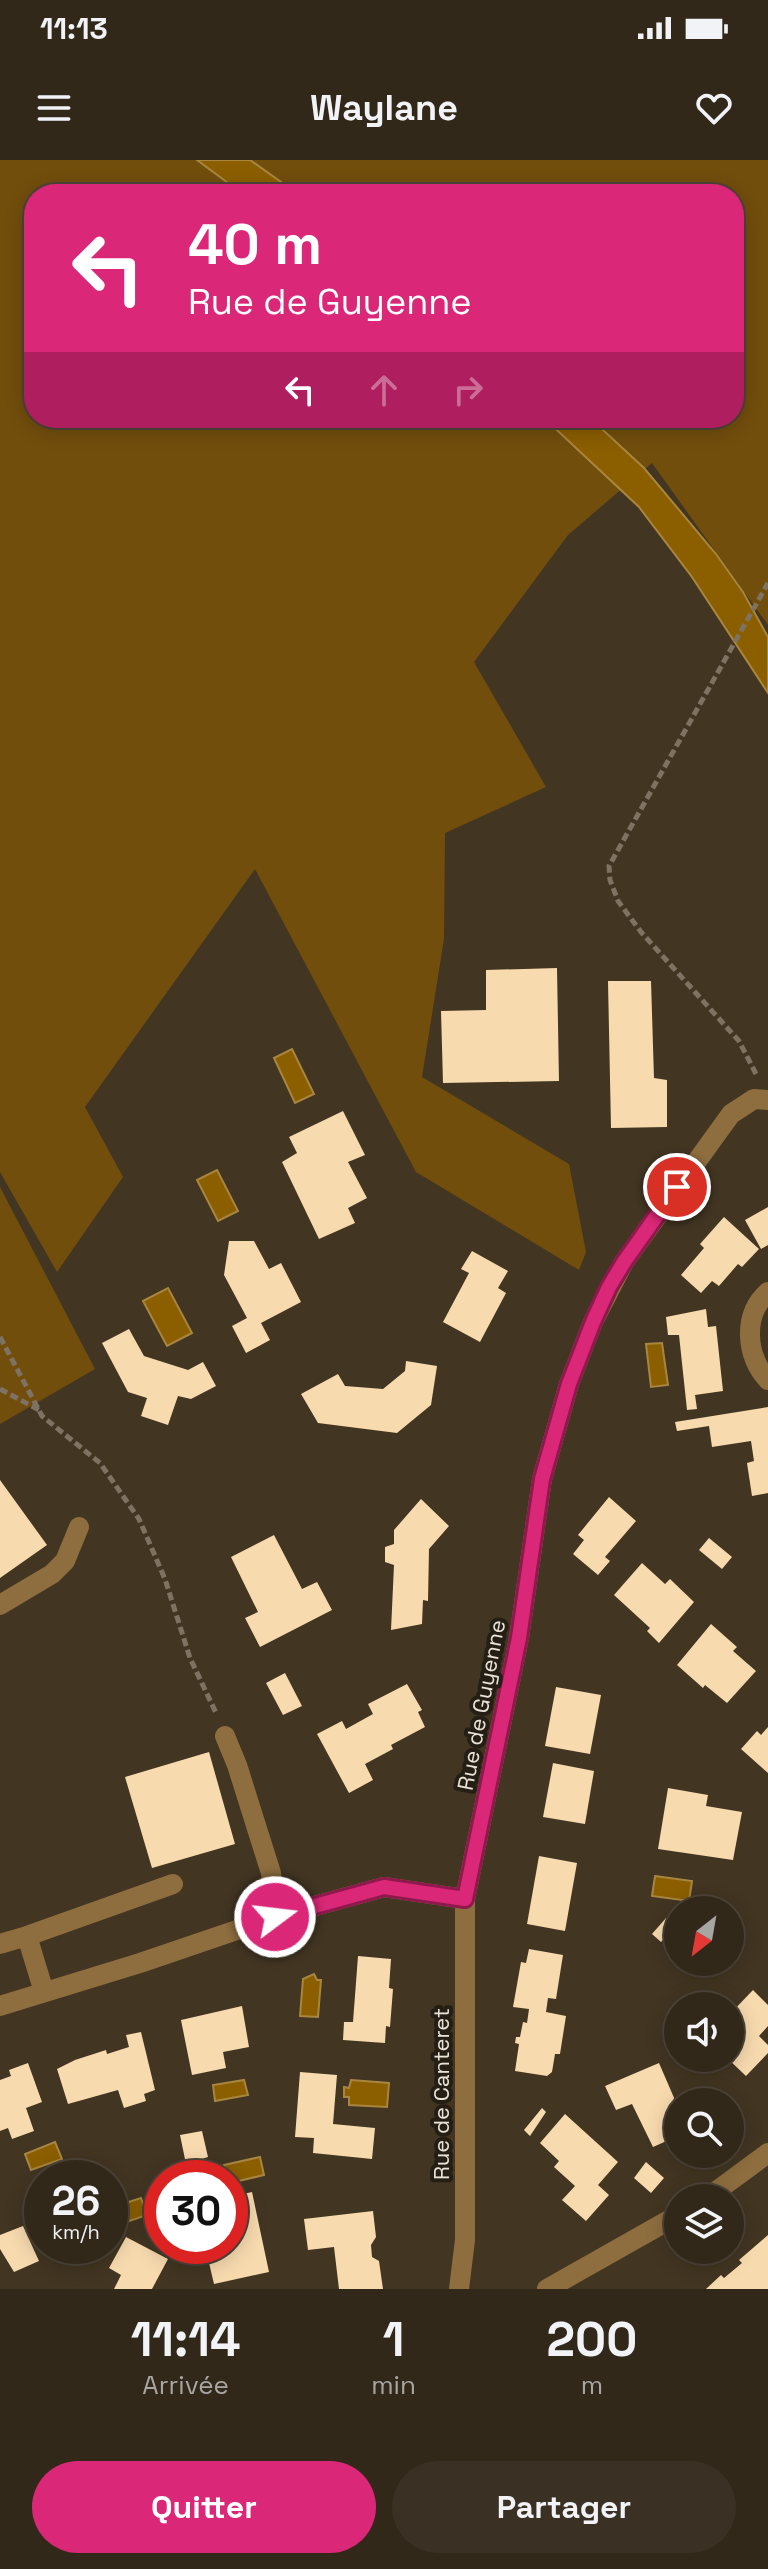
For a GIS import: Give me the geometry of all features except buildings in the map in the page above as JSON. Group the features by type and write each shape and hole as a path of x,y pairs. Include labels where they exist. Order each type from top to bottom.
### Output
{"street":[{"name":"Rue de Guyenne","path":"465,1899 521,1627 542,1479 569,1384 593,1322 624,1262 731,1114 761,1099"},
{"path":"768,1292 752,1309 750,1326 754,1359 768,1380"},
{"path":"0,1605 52,1574 65,1561 79,1527"},
{"path":"225,1736 271,1873 275,1917"},
{"path":"0,1944 173,1884"},
{"path":"0,2006 275,1917 384,1887 465,1899"},
{"name":"Rue de Canteret","path":"459,2289 465,2240 465,1899"},
{"path":"27,1936 44,1992"},
{"path":"726,2184 768,2153"},
{"path":"556,2287 664,2223"}],"path":[{"path":"761,1099 756,1075 739,1041 641,932 618,901 610,880 609,866 768,583"},
{"path":"0,1337 42,1416 100,1463 139,1519 165,1579 190,1658 225,1736"},
{"path":"0,1389 39,1410"}],"shaded area":[{"path":"0,160 768,160 768,625 652,463 568,535 474,662 546,787 445,833 444,939 422,1077 569,1164 586,1252 579,1270 416,1172 255,869 85,1107 123,1177 57,1272 0,1172"},
{"path":"197,160 250,160 284,184 229,184"},
{"path":"555,428 601,428 644,468 716,554 743,592 768,637 768,693 692,577 639,507"},
{"path":"292,1049 314,1094 295,1103 274,1058"},
{"path":"217,1170 238,1211 218,1221 197,1180"},
{"path":"0,1187 95,1369 0,1424"},
{"path":"168,1288 192,1333 167,1346 143,1301"},
{"path":"662,1343 668,1385 651,1387 646,1344"},
{"path":"655,1876 692,1881 690,1896 652,1896"},
{"path":"314,1974 317,1980 321,1980 318,2017 300,2016 303,1979"},
{"path":"244,2080 248,2095 215,2101 213,2085"},
{"path":"351,2080 389,2083 387,2107 349,2105 349,2097 344,2097 344,2087 349,2088"},
{"path":"55,2142 62,2159 27,2160 25,2154"},
{"path":"260,2157 264,2175 248,2179 246,2160"},
{"path":"141,2198 144,2216 128,2222 128,2202"}],"route":[{"path":"275,1917 384,1887 465,1899 519,1638 542,1479 569,1384 609,1287 677,1187"}]}
